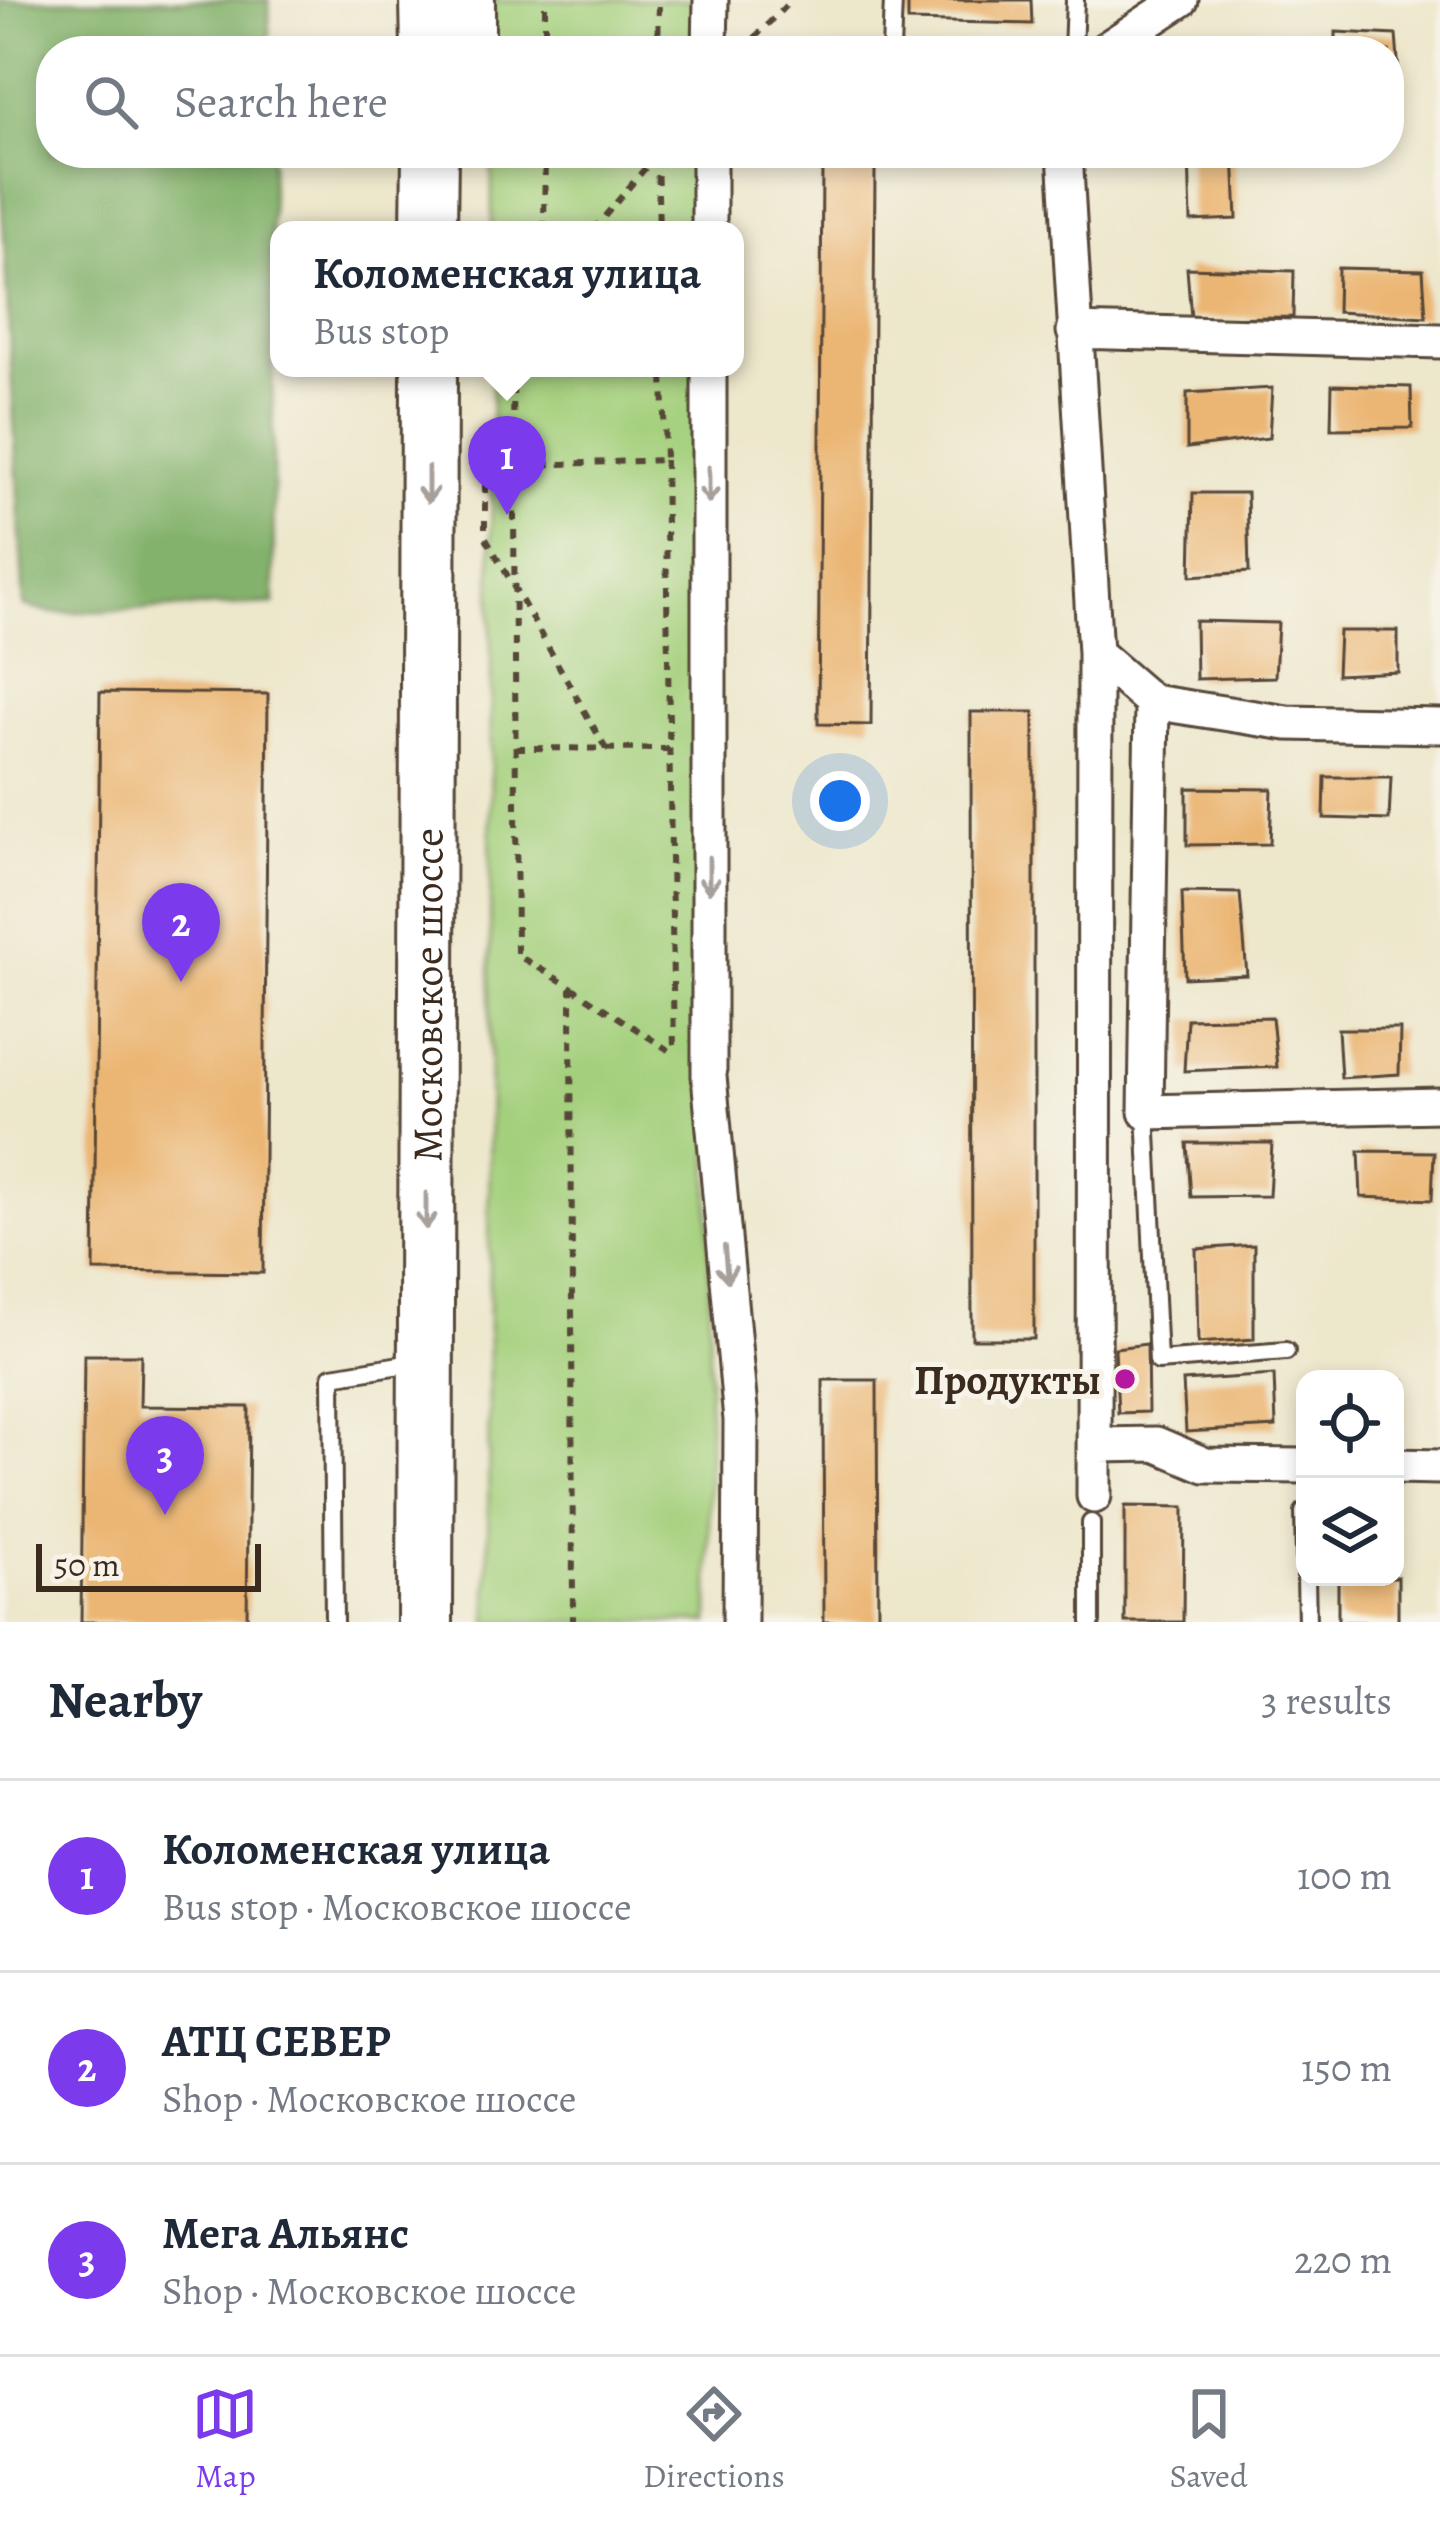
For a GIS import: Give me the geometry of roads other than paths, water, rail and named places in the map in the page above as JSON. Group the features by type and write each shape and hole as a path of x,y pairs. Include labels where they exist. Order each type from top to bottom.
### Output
{"main road":[{"path":"428,0 429,36"},
{"path":"466,36 467,0"},
{"path":"429,221 430,168"},
{"path":"466,168 466,221"},
{"name":"Московское шоссе","path":"425,1622 429,377"},
{"name":"Московское шоссе","path":"461,1622 465,377"}],"street":[{"path":"710,36 711,0"},
{"path":"1125,36 1181,0"},
{"path":"709,168 709,221"},
{"path":"1066,168 1095,653 1092,1109 1099,1445 1093,1510"},
{"path":"1074,332 1440,340"},
{"path":"709,377 709,1076 741,1420 740,1622"},
{"path":"1095,653 1152,701 1287,723 1440,727"},
{"path":"1152,701 1146,1112 1440,1105"},
{"path":"1099,1445 1156,1444 1205,1465 1296,1466"},
{"path":"1404,1466 1440,1466"}],"lane":[{"path":"892,36 893,0"},
{"path":"1074,36 1075,0"},
{"path":"1146,1112 1158,1361 1286,1351"},
{"path":"334,1622 332,1376 425,1361"},
{"path":"1091,1622 1093,1510"},
{"path":"1306,1586 1307,1622"}],"place":[{"name":"Коломенская улица","path":"507,515"},
{"name":"АТЦ СЕВЕР","path":"181,982"},
{"name":"Продукты","path":"1125,1379"},
{"name":"Мега Альянс","path":"165,1515"}]}
